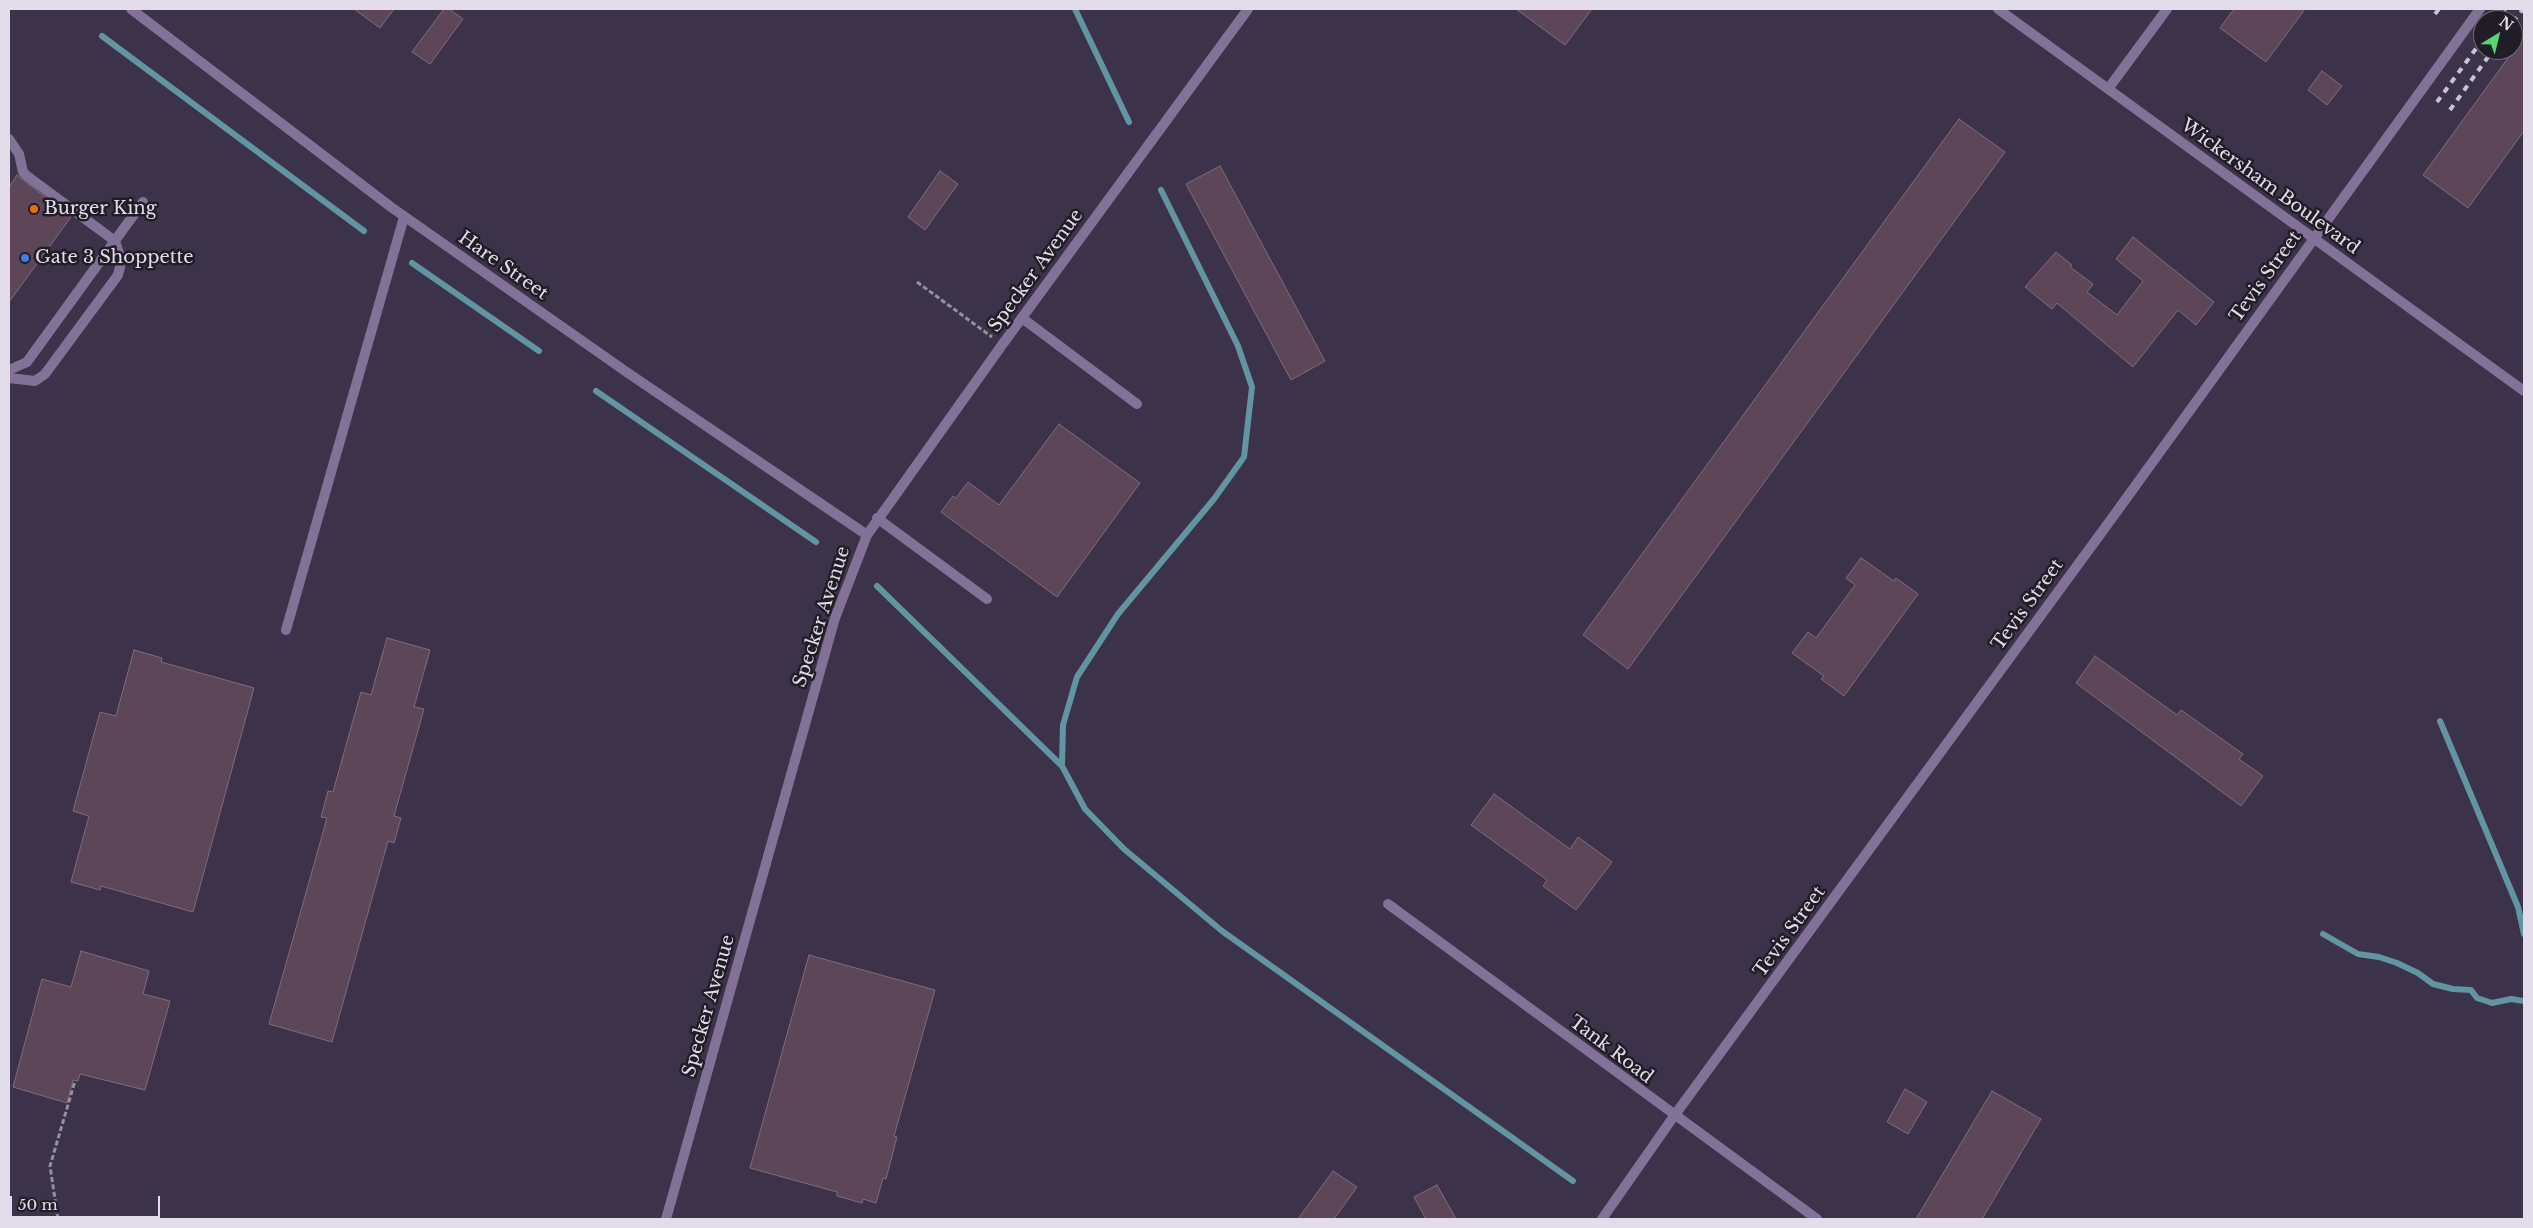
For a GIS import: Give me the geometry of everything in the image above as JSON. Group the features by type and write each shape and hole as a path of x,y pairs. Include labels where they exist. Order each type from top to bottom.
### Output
{"street":[{"name":"Hare Street","path":"131,9 404,217 867,535"},
{"name":"Specker Avenue","path":"666,1219 832,628 849,578 867,535 877,518 1002,345 1248,9"},
{"name":"Wickersham Boulevard","path":"1998,9 2524,391"},
{"path":"2108,89 2167,9"},
{"name":"Tevis Street","path":"1602,1219 1674,1116 2314,240 2480,9"},
{"path":"9,139 19,154 27,176 115,241 120,256 118,275 45,374 35,381 9,378"},
{"path":"9,370 27,362 143,202"},
{"path":"286,630 404,217"},
{"path":"1022,318 1137,404"},
{"path":"877,518 987,599"},
{"name":"Tank Road","path":"1388,904 1674,1116 1817,1219"}],"path":[{"path":"917,282 1002,345"},
{"path":"58,1219 50,1166 75,1081"}],"building":[{"path":"354,9 394,9 380,28"},
{"path":"444,9 449,9 463,19 430,64 412,52"},
{"path":"1516,9 1592,9 1565,45"},
{"path":"2234,9 2305,9 2266,62 2220,28"},
{"path":"2524,36 2524,131 2468,208 2423,175 2507,60 2523,60"},
{"path":"2322,71 2342,86 2327,105 2308,90"},
{"path":"1959,119 2005,152 1628,669 1583,635"},
{"path":"1220,166 1325,361 1291,380 1186,184"},
{"path":"940,171 958,184 925,230 908,217"},
{"name":"Gate 3 Shoppette","path":"17,175 71,217 9,302 9,187"},
{"path":"2133,237 2214,302 2196,325 2178,310 2133,367 2057,303 2052,309 2025,287 2056,252 2072,265 2070,267 2093,284 2087,292 2117,315 2143,281 2116,259"},
{"path":"1059,424 1140,483 1057,597 941,512 953,496 956,498 968,482 999,505"},
{"path":"1861,558 1894,581 1896,578 1918,594 1844,696 1821,679 1824,676 1792,653 1808,632 1816,638 1855,585 1846,578"},
{"path":"387,638 430,650 414,707 424,709 394,816 401,818 394,843 388,841 332,1042 269,1024 327,818 321,817 328,791 333,792 361,692 371,695"},
{"path":"134,650 162,658 161,662 254,688 193,912 101,886 100,890 71,882 89,816 73,811 100,712 116,716"},
{"path":"2095,656 2177,715 2181,710 2243,754 2239,759 2263,776 2241,806 2076,683"},
{"path":"1494,794 1570,849 1578,837 1612,862 1576,910 1543,886 1547,880 1471,825"},
{"path":"81,951 149,971 143,994 170,1001 145,1090 80,1074 78,1081 73,1080 67,1103 13,1087 42,979 71,987"},
{"path":"809,955 935,990 894,1136 897,1137 886,1179 883,1178 876,1203 863,1199 862,1203 837,1196 837,1192 750,1168"},
{"path":"1905,1089 1927,1102 1908,1134 1887,1122"},
{"path":"1992,1091 2041,1119 1982,1219 1916,1219"},
{"path":"1333,1171 1357,1187 1334,1219 1298,1219"},
{"path":"1437,1185 1456,1219 1426,1219 1414,1197"}],"waterway":[{"path":"1075,9 1129,122"},
{"path":"102,36 364,231"},
{"path":"1161,190 1238,346 1252,387 1244,457 1214,499 1118,614 1077,677 1063,725 1062,766 1085,809 1124,849 1222,931 1573,1181"},
{"path":"412,263 539,351"},
{"path":"596,391 816,542"},
{"path":"877,586 1062,766"},
{"path":"2440,721 2518,907 2524,934"},
{"path":"2323,934 2358,954 2379,957 2397,963 2418,973 2433,984 2453,989 2471,990 2477,998 2492,1003 2511,999 2524,1001"}],"railway":[{"path":"2435,14 2439,9"},
{"path":"2437,102 2473,53"},
{"path":"2450,110 2486,60"}],"place":[{"name":"Burger King","path":"34,209"},
{"name":"Gate 3 Shoppette","path":"25,258"}]}
